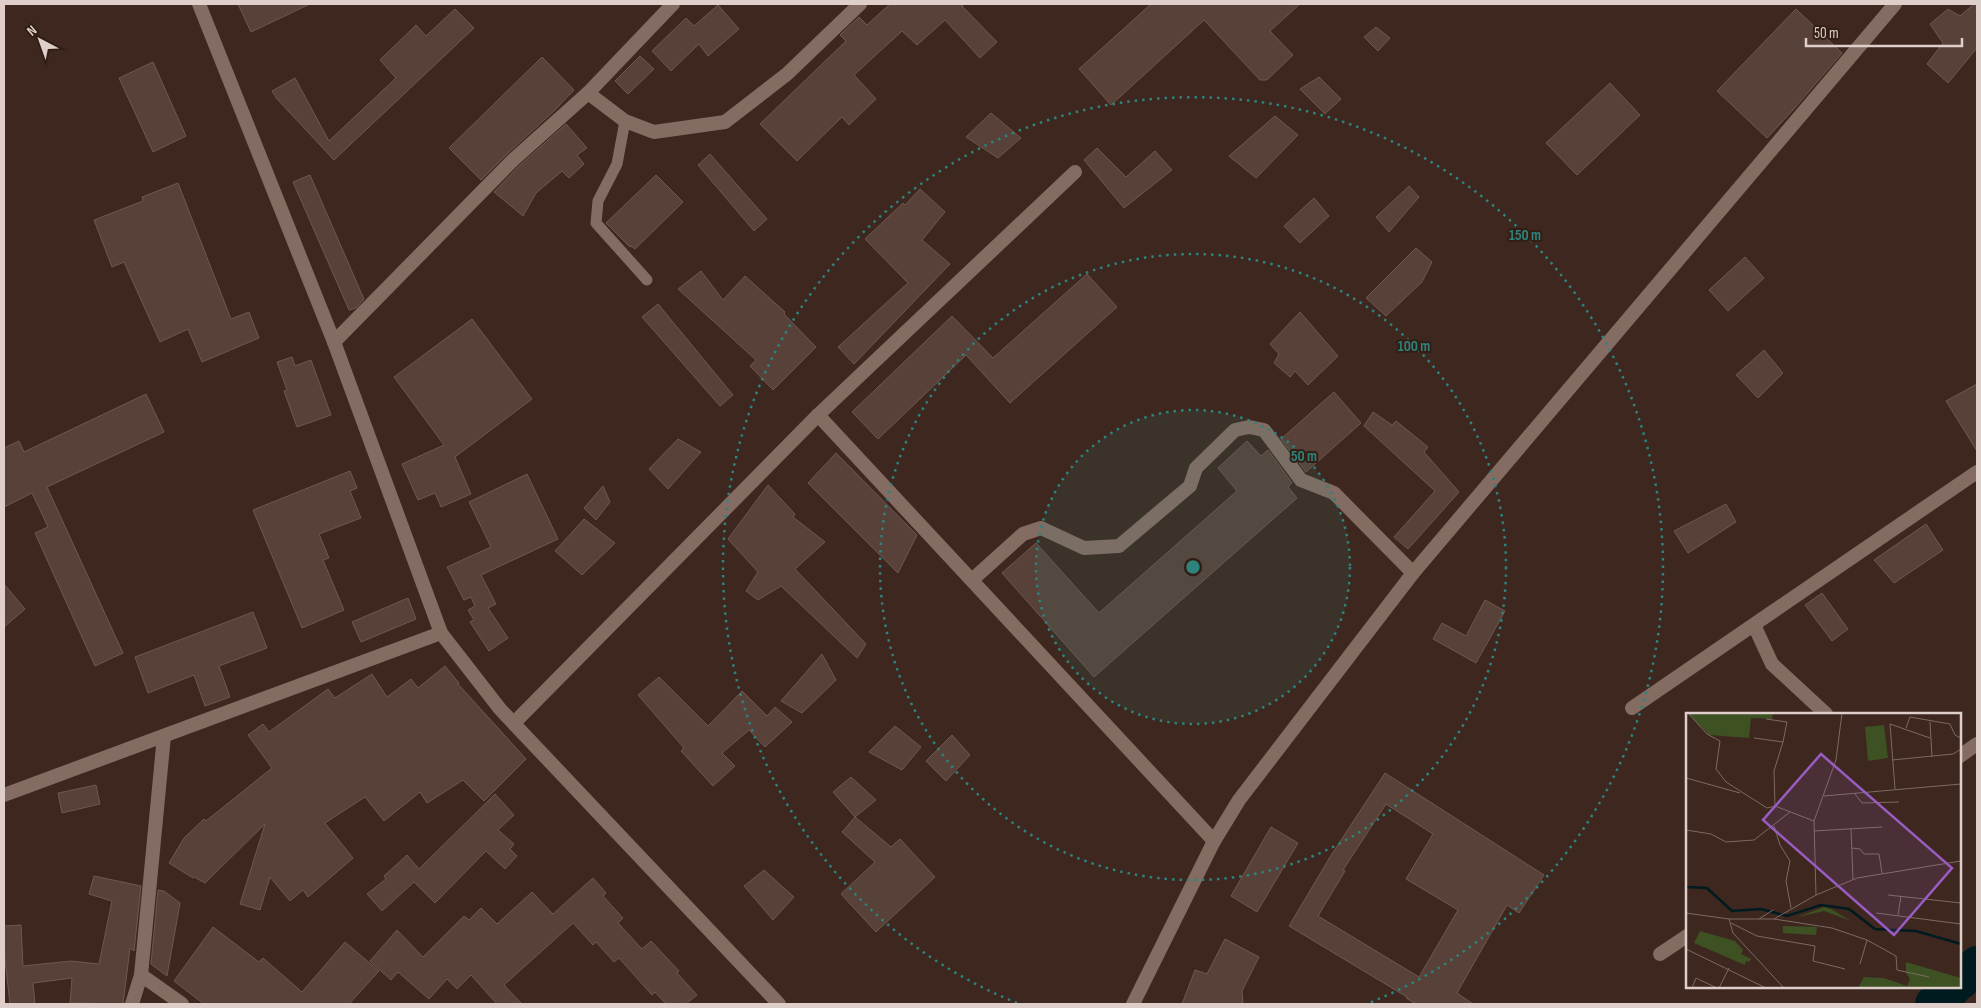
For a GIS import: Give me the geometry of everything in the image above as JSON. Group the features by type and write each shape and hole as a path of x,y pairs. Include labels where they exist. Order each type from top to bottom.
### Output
{"street":[{"path":"199,4 334,342 441,633 500,709 779,1004"},
{"path":"334,342 513,160 588,93 673,4"},
{"path":"588,93 625,121 654,132 725,122 787,74 860,4"},
{"path":"1133,1004 1214,840 1239,800 1413,573 1895,4"},
{"path":"514,723 818,415 1075,172"},
{"path":"818,415 1214,840"},
{"path":"972,580 1023,534 1041,528 1084,548 1119,546 1190,486 1196,468 1235,430 1249,427 1264,430 1301,480 1334,493 1413,573"},
{"path":"1632,708 1977,472"},
{"path":"1754,625 1772,664 1825,713"},
{"path":"4,795 441,633"},
{"path":"132,1004 141,975 164,736"},
{"path":"1961,755 1977,744"},
{"path":"1660,954 1686,937"},
{"path":"141,975 182,1004"}],"lane":[{"path":"625,121 617,164 598,201 596,223 647,280"}],"building":[{"path":"238,4 310,4 251,32"},
{"path":"890,4 964,4 962,6 997,42 980,58 945,20 917,45 902,31 854,75 876,99 849,125 842,117 797,161 760,124 846,41 840,35 859,17 867,25"},
{"path":"1151,4 1300,4 1270,31 1293,55 1267,80 1260,80 1204,20 1111,105 1079,69"},
{"path":"1974,4 1977,4 1977,48 1948,83 1927,64 1943,43 1930,24 1948,9 1960,16"},
{"path":"718,5 739,29 708,56 699,44 671,71 652,51 686,18 694,26"},
{"path":"455,9 474,28 334,160 277,99 272,91 295,78 329,141 396,78 380,60 416,25 426,36"},
{"path":"1796,9 1842,53 1767,138 1717,91"},
{"path":"1376,27 1390,38 1378,51 1364,37"},
{"path":"640,56 654,69 628,94 615,81"},
{"path":"542,57 574,90 481,180 449,148"},
{"path":"153,62 186,136 153,152 119,78"},
{"path":"1319,77 1341,99 1325,114 1300,89"},
{"path":"1610,83 1640,115 1577,175 1546,143"},
{"path":"991,113 1021,138 998,158 966,137"},
{"path":"1275,116 1298,135 1256,178 1229,156"},
{"path":"566,124 587,148 577,155 584,164 569,178 562,171 536,193 523,216 494,192 519,166"},
{"path":"1097,148 1126,177 1155,151 1172,170 1124,208 1084,160"},
{"path":"710,154 767,219 754,231 698,165"},
{"path":"310,175 364,299 356,308 349,310 293,182"},
{"path":"656,175 683,202 635,249 630,247 606,223"},
{"path":"178,183 231,319 249,312 259,338 202,362 188,329 160,342 124,262 112,267 94,220 143,201 142,197"},
{"path":"1409,186 1419,197 1389,232 1376,217"},
{"path":"920,189 945,212 922,240 950,264 854,364 838,347 908,283 865,239 903,203 905,205"},
{"path":"1314,198 1329,216 1300,243 1284,226"},
{"path":"1416,248 1432,262 1422,282 1386,316 1366,298"},
{"path":"1745,257 1764,278 1728,311 1709,290"},
{"path":"701,271 723,300 745,276 785,312 784,314 816,347 773,390 750,366 756,360 678,289"},
{"path":"1087,274 1117,307 1010,403 966,355 878,439 852,412 952,316 993,358"},
{"path":"658,304 733,395 720,406 642,317"},
{"path":"1300,312 1338,356 1308,385 1295,371 1290,377 1274,363 1279,354 1270,344"},
{"path":"472,319 532,399 455,457 471,494 441,507 435,493 418,500 402,464 444,445 394,377"},
{"path":"1764,350 1783,373 1758,398 1736,375"},
{"path":"292,357 295,366 311,360 331,415 297,427 284,391 287,390 277,362"},
{"path":"1977,384 1977,451 1946,401"},
{"path":"1334,392 1361,423 1306,472 1281,439"},
{"path":"146,394 164,432 47,487 123,653 95,666 35,533 48,527 32,493 4,507 4,448 19,441 24,452"},
{"path":"1373,412 1392,425 1396,421 1428,447 1424,452 1459,492 1408,549 1394,537 1435,491 1364,426"},
{"path":"678,439 701,452 668,489 649,469"},
{"path":"1247,441 1261,456 1268,450 1292,483 1288,487 1297,498 1094,677 1002,573 1036,543 1099,613 1237,491 1218,468"},
{"path":"836,453 917,535 898,573 808,483"},
{"path":"350,471 357,488 350,491 361,518 319,534 329,558 323,560 344,610 302,628 253,510"},
{"path":"527,474 558,539 481,575 496,604 488,608 508,638 489,651 470,622 474,620 468,610 475,606 471,597 464,600 447,567 491,547 469,502"},
{"path":"768,485 795,514 793,517 825,542 795,569 866,644 857,658 781,586 758,600 746,591 758,572 728,539"},
{"path":"603,486 610,502 596,520 584,508"},
{"path":"1726,504 1736,522 1688,553 1674,531"},
{"path":"584,519 615,543 582,575 555,551"},
{"path":"1926,524 1943,550 1894,583 1874,560"},
{"path":"4,584 25,609 4,627"},
{"path":"1822,593 1848,629 1832,641 1805,605"},
{"path":"408,598 416,619 361,642 352,622"},
{"path":"1485,600 1505,611 1476,663 1433,639 1442,623 1466,636"},
{"path":"253,612 267,648 219,666 230,697 205,706 194,675 148,693 135,657"},
{"path":"822,654 836,680 802,713 781,701"},
{"path":"445,666 458,684 526,759 484,801 463,780 427,803 420,792 384,821 365,797 325,823 353,858 308,897 303,890 290,901 270,877 260,910 240,904 265,824 205,883 169,863 184,838 204,819 206,821 272,768 248,735 263,724 269,732 328,689 335,698 372,674 387,697 411,679 418,688"},
{"path":"659,677 708,726 742,691 767,716 775,707 792,722 765,747 749,730 722,753 735,766 713,786 681,751 684,748 638,695"},
{"path":"895,726 921,747 902,770 869,752"},
{"path":"952,735 970,755 946,781 926,761"},
{"path":"1385,773 1544,875 1519,913 1507,905 1457,993 1473,1004 1416,1004 1289,926 1330,857","holes":["1386,804 1433,834 1406,879 1458,910 1419,977 1318,916 1345,871 1343,870"]},
{"path":"851,777 876,800 855,817 833,792"},
{"path":"96,785 100,804 62,813 58,793"},
{"path":"495,794 514,815 498,830 514,844 510,849 517,856 505,869 486,851 435,903 414,882 382,911 367,894 386,879 384,876 407,855 419,869"},
{"path":"855,817 891,847 900,839 935,877 876,932 841,894 875,862 842,832"},
{"path":"1271,827 1298,843 1257,912 1231,896"},
{"path":"764,870 794,897 773,920 744,886"},
{"path":"94,876 141,886 134,951 130,948 123,1004 70,1003 72,978 33,983 35,1004 10,1004 4,951 4,926 21,925 23,966 71,961 99,964 112,901 89,894"},
{"path":"593,878 606,893 603,896 623,918 618,923 642,949 651,941 679,971 677,973 697,995 686,1004 666,1004 655,992 652,995 619,958 614,962 596,942 593,945 573,923 504,985 522,1004 497,1004 471,975 457,989 447,979 429,999 398,972 391,980 370,961 397,930 423,957 464,916 469,920 481,908 497,924 532,892 553,914"},
{"path":"158,890 164,891 180,903 167,976 151,964"},
{"path":"213,927 259,962 263,958 302,992 345,942 379,971 349,1004 204,1004 174,981"},
{"path":"1225,939 1259,957 1242,991 1243,1004 1182,1004 1195,970 1207,974"}],"waterway":[{"path":"1961,980 1977,965"},
{"path":"1934,1004 1952,988"}]}
